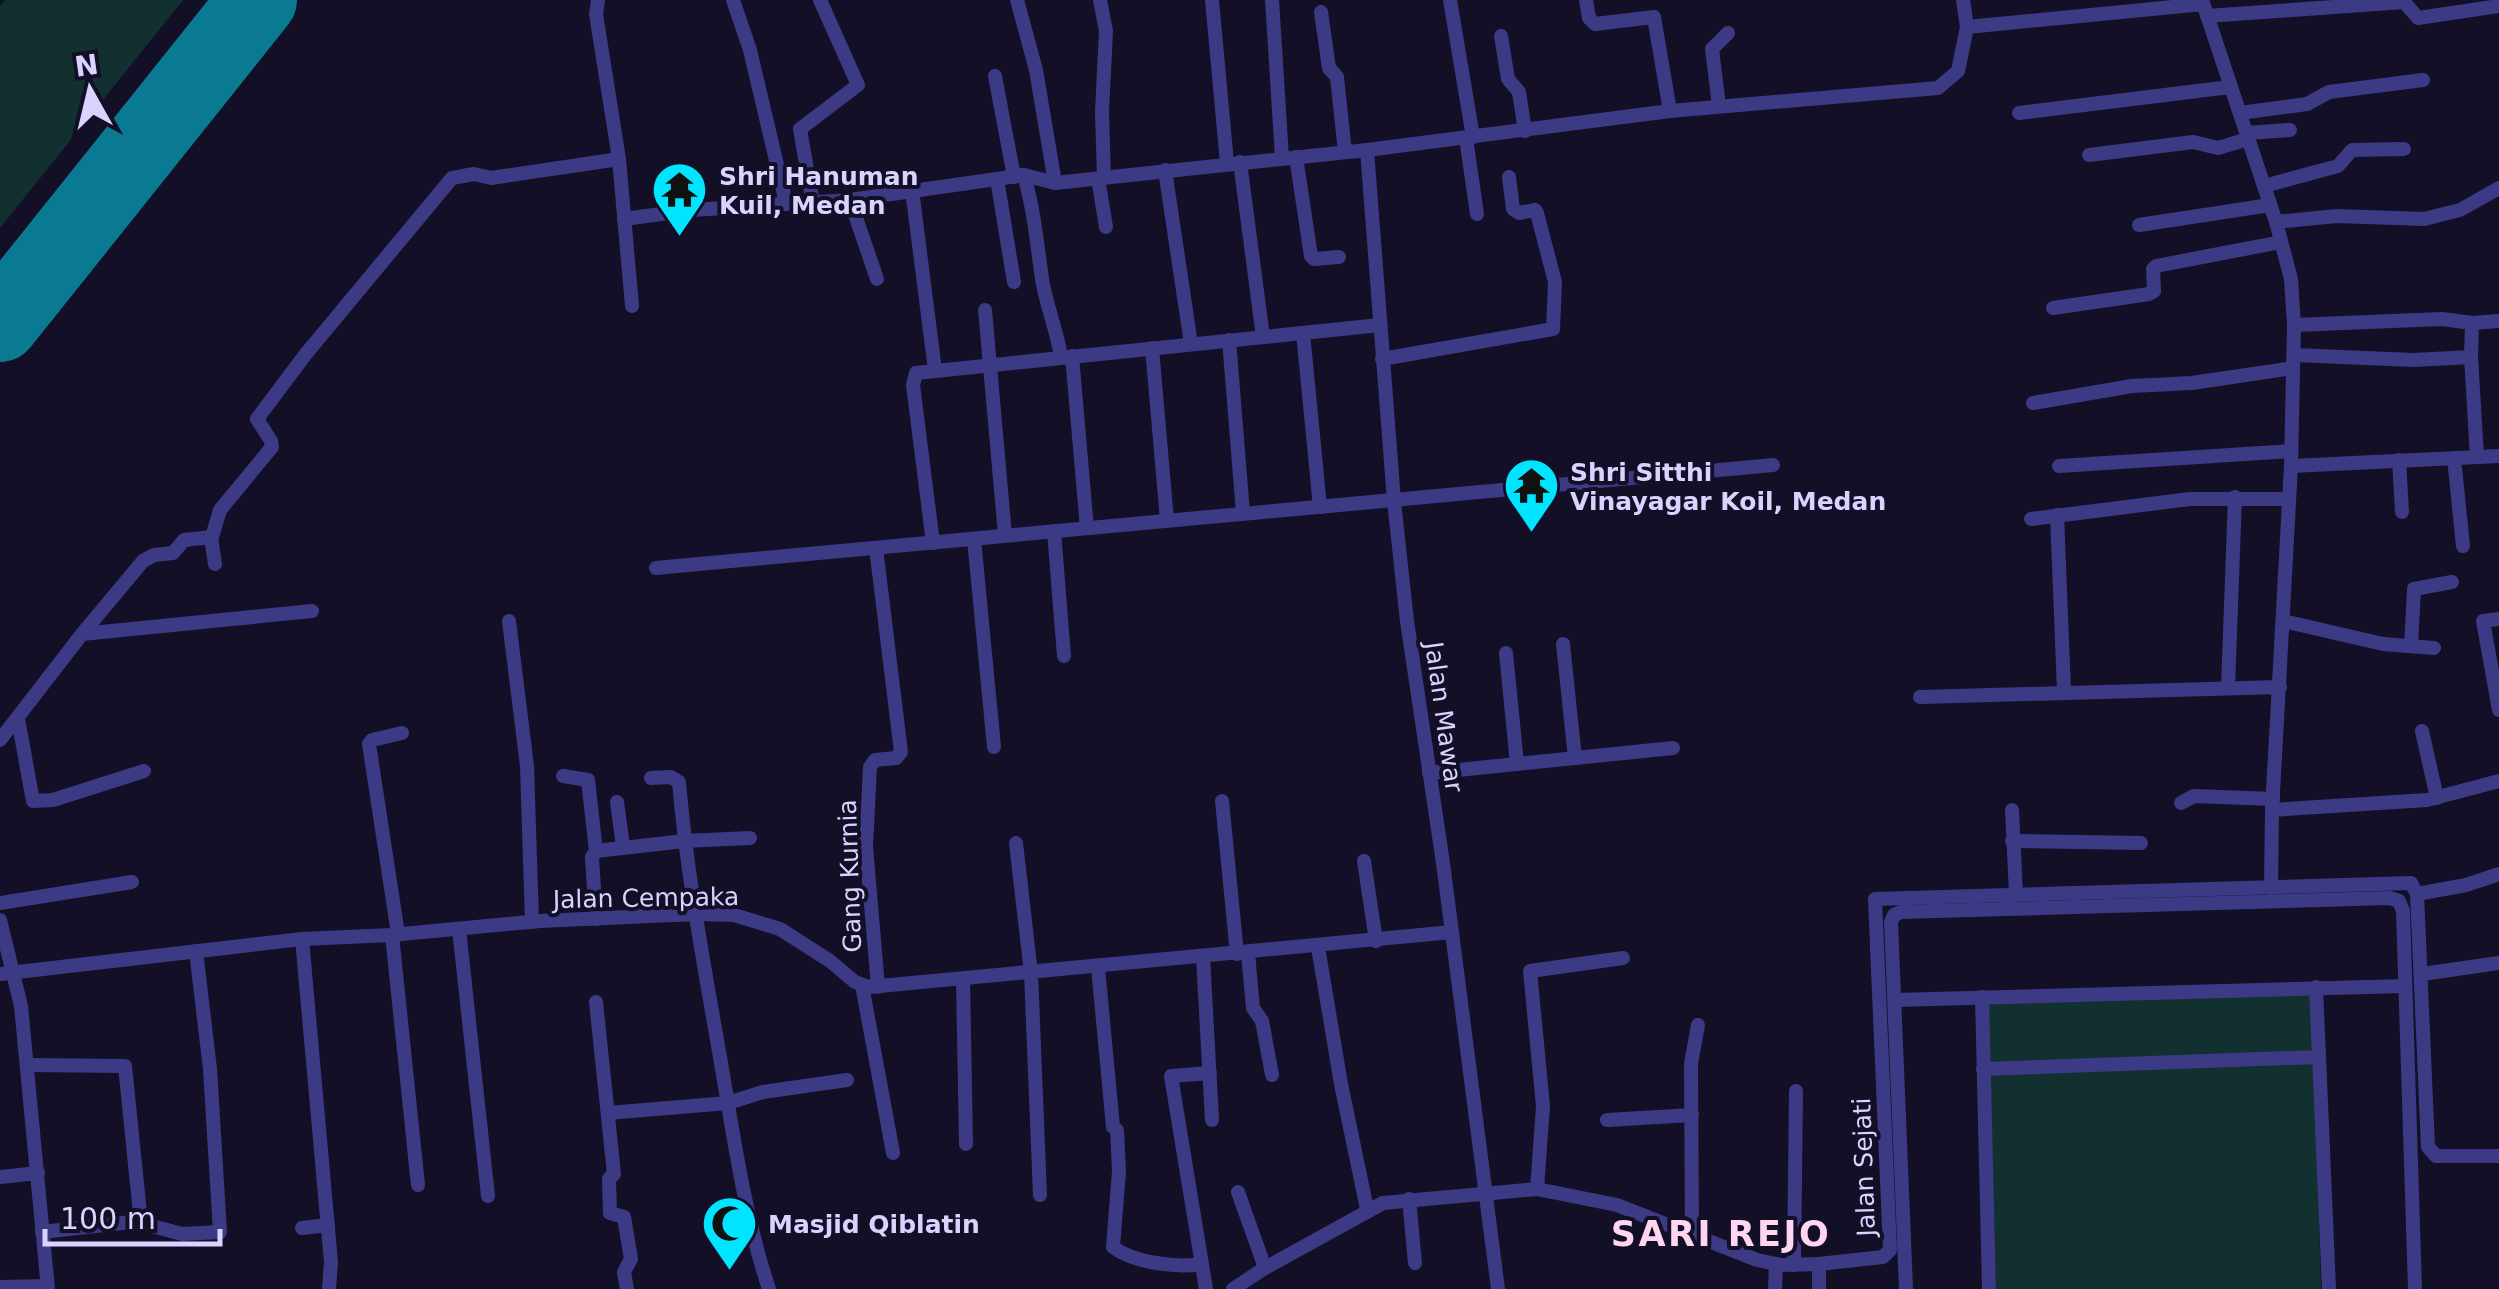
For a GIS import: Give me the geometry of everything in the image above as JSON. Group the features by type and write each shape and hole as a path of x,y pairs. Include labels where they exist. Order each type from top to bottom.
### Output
{"street":[{"path":"598,0 596,14 619,159 632,306"},
{"path":"733,0 746,35 786,203"},
{"path":"812,204 800,130 858,85 820,0"},
{"path":"1016,0 1027,30 1045,112 1055,183"},
{"path":"1100,0 1106,31 1101,178 1106,227"},
{"path":"1212,0 1233,162 1263,337"},
{"path":"1272,0 1289,157 1311,256 1339,257"},
{"path":"1450,0 1477,214"},
{"path":"1586,0 1589,18 1595,24 1654,17"},
{"path":"1650,0 1670,110"},
{"path":"624,219 850,200 1019,176 1055,183 1470,138 1670,110 1938,88 1958,71 1967,27 1963,0"},
{"path":"1967,27 2204,6 2404,2 2418,18 2473,5 2499,6"},
{"path":"2204,6 2291,278 2291,458 2271,888"},
{"path":"1321,12 1330,68 1337,77 1345,152"},
{"path":"1718,106 1712,50 1728,33"},
{"path":"1501,36 1508,79 1519,92 1525,131"},
{"path":"996,76 1019,176 1037,227 1042,280 1066,357 1088,528"},
{"path":"2240,113 2307,104 2329,92 2422,80"},
{"path":"2019,113 2230,87"},
{"path":"2089,155 2193,142 2218,148 2247,136 2290,130"},
{"path":"2264,186 2338,166 2355,149 2404,149"},
{"name":"Jalan Mawar","path":"1367,150 1394,500 1498,1289"},
{"path":"215,564 212,537 220,510 272,447 257,419 444,185 462,174 491,178 619,159"},
{"path":"1165,170 1192,344"},
{"path":"1382,359 1553,330 1555,282 1537,214 1534,210 1519,213 1513,209 1510,177"},
{"path":"997,179 1014,282"},
{"path":"2276,222 2337,216 2424,220 2460,210 2499,188"},
{"path":"912,190 934,370"},
{"path":"850,200 877,278"},
{"path":"2139,226 2270,206"},
{"path":"2053,308 2149,294 2154,291 2156,266 2282,242"},
{"path":"986,310 1006,536"},
{"path":"2294,325 2442,319 2499,322"},
{"path":"2472,323 2476,457"},
{"path":"933,542 913,375 1380,326"},
{"path":"1303,333 1320,507"},
{"path":"1228,340 1242,513"},
{"path":"1152,348 1167,520"},
{"path":"2033,403 2132,386 2192,383 2293,362 2471,356"},
{"path":"2059,466 2499,456"},
{"path":"2454,458 2462,546"},
{"path":"2399,460 2402,512"},
{"path":"656,568 1773,465"},
{"path":"2031,520 2190,498 2289,499"},
{"path":"2228,688 2235,498"},
{"path":"2057,515 2064,691"},
{"path":"1054,531 1064,656"},
{"path":"0,740 101,608 147,557 176,552 184,540 212,537"},
{"path":"974,539 994,747"},
{"name":"Gang Kurnia","path":"870,986 866,846 870,767 875,760 896,758 901,752 876,548"},
{"path":"2411,646 2414,589 2452,582"},
{"path":"82,634 312,610"},
{"path":"2499,620 2484,622 2495,666 2499,710"},
{"path":"510,621 527,766 532,922"},
{"path":"2283,621 2383,644 2434,648"},
{"path":"1563,644 1575,758"},
{"path":"1506,653 1516,764"},
{"path":"1920,697 2280,687"},
{"path":"18,718 33,801 53,800 144,771"},
{"path":"2422,731 2437,798"},
{"path":"402,733 369,744 395,935 418,1185"},
{"path":"1429,772 1673,748"},
{"path":"563,776 588,780 596,851 592,857 596,919"},
{"path":"651,778 671,777 679,782 684,841 728,1102 756,1251 769,1289"},
{"path":"2181,803 2194,796 2272,804 2437,798 2499,782"},
{"path":"1222,801 1242,954 1254,1008 1262,1021 1272,1074"},
{"path":"617,802 623,846"},
{"path":"2012,810 2016,894 2408,882 2416,888 2428,1147 2436,1156 2499,1156"},
{"path":"596,851 750,838"},
{"path":"2012,841 2141,842"},
{"path":"1016,843 1031,974 1040,1195"},
{"path":"1364,861 1376,941"},
{"path":"2416,894 2434,893 2499,874"},
{"path":"0,903 132,882"},
{"name":"Jalan Sejati","path":"1238,1288 1367,1209 1410,1200 1537,1189 1617,1205 1776,1264 1884,1257 1890,1250 1875,900 2016,894"},
{"path":"1906,1289 1890,922 1894,914 2395,899 2402,912 2415,1289"},
{"name":"Jalan Cempaka","path":"7,973 302,938 696,914 734,915 780,929 870,986"},
{"path":"0,920 7,973 28,1065 47,1288 0,1287"},
{"path":"459,928 488,1196"},
{"path":"893,1153 870,986 1452,932"},
{"path":"302,938 331,1262 329,1289"},
{"path":"1318,947 1367,1209"},
{"path":"28,1065 125,1066 142,1224 182,1234 220,1232 210,1069 196,951"},
{"path":"1204,956 1212,1120"},
{"path":"1537,1189 1543,1106 1530,971 1623,958"},
{"path":"2422,974 2499,963"},
{"path":"1098,966 1113,1127 1117,1130 1119,1153 1113,1247 1118,1252 1152,1261 1202,1264"},
{"path":"963,979 966,1144"},
{"path":"1894,1000 2404,986"},
{"path":"2316,987 2329,1289"},
{"path":"1982,997 1989,1289"},
{"path":"596,1002 614,1174 608,1179 610,1213 624,1216 631,1259 624,1272 628,1289"},
{"path":"1692,1234 1691,1064 1698,1026"},
{"path":"1984,1069 2320,1057"},
{"path":"1206,1289 1171,1075 1210,1072"},
{"path":"608,1113 728,1102 773,1090 847,1080"},
{"path":"1794,1265 1796,1091"},
{"path":"1606,1120 1692,1115"},
{"path":"0,1176 38,1173"},
{"path":"1238,1192 1265,1268"},
{"path":"1410,1200 1415,1262"},
{"path":"42,1232 140,1220"},
{"path":"302,1228 328,1226"},
{"path":"1775,1289 1776,1264"},
{"path":"1819,1264 1819,1289"}],"green space":[{"path":"5,0 183,0 0,228 0,6"},
{"path":"2313,992 2321,1289 1996,1289 1988,1001"}],"runway":[{"path":"0,323 258,0"}],"place":[{"name":"Shri Hanuman Kuil, Medan","path":"680,239"},
{"name":"Shri Sitthi Vinayagar Koil, Medan","path":"1531,535"},
{"name":"Masjid Qiblatin","path":"729,1273"}],"district":[{"name":"SARI REJO","path":"1721,1234"}]}
